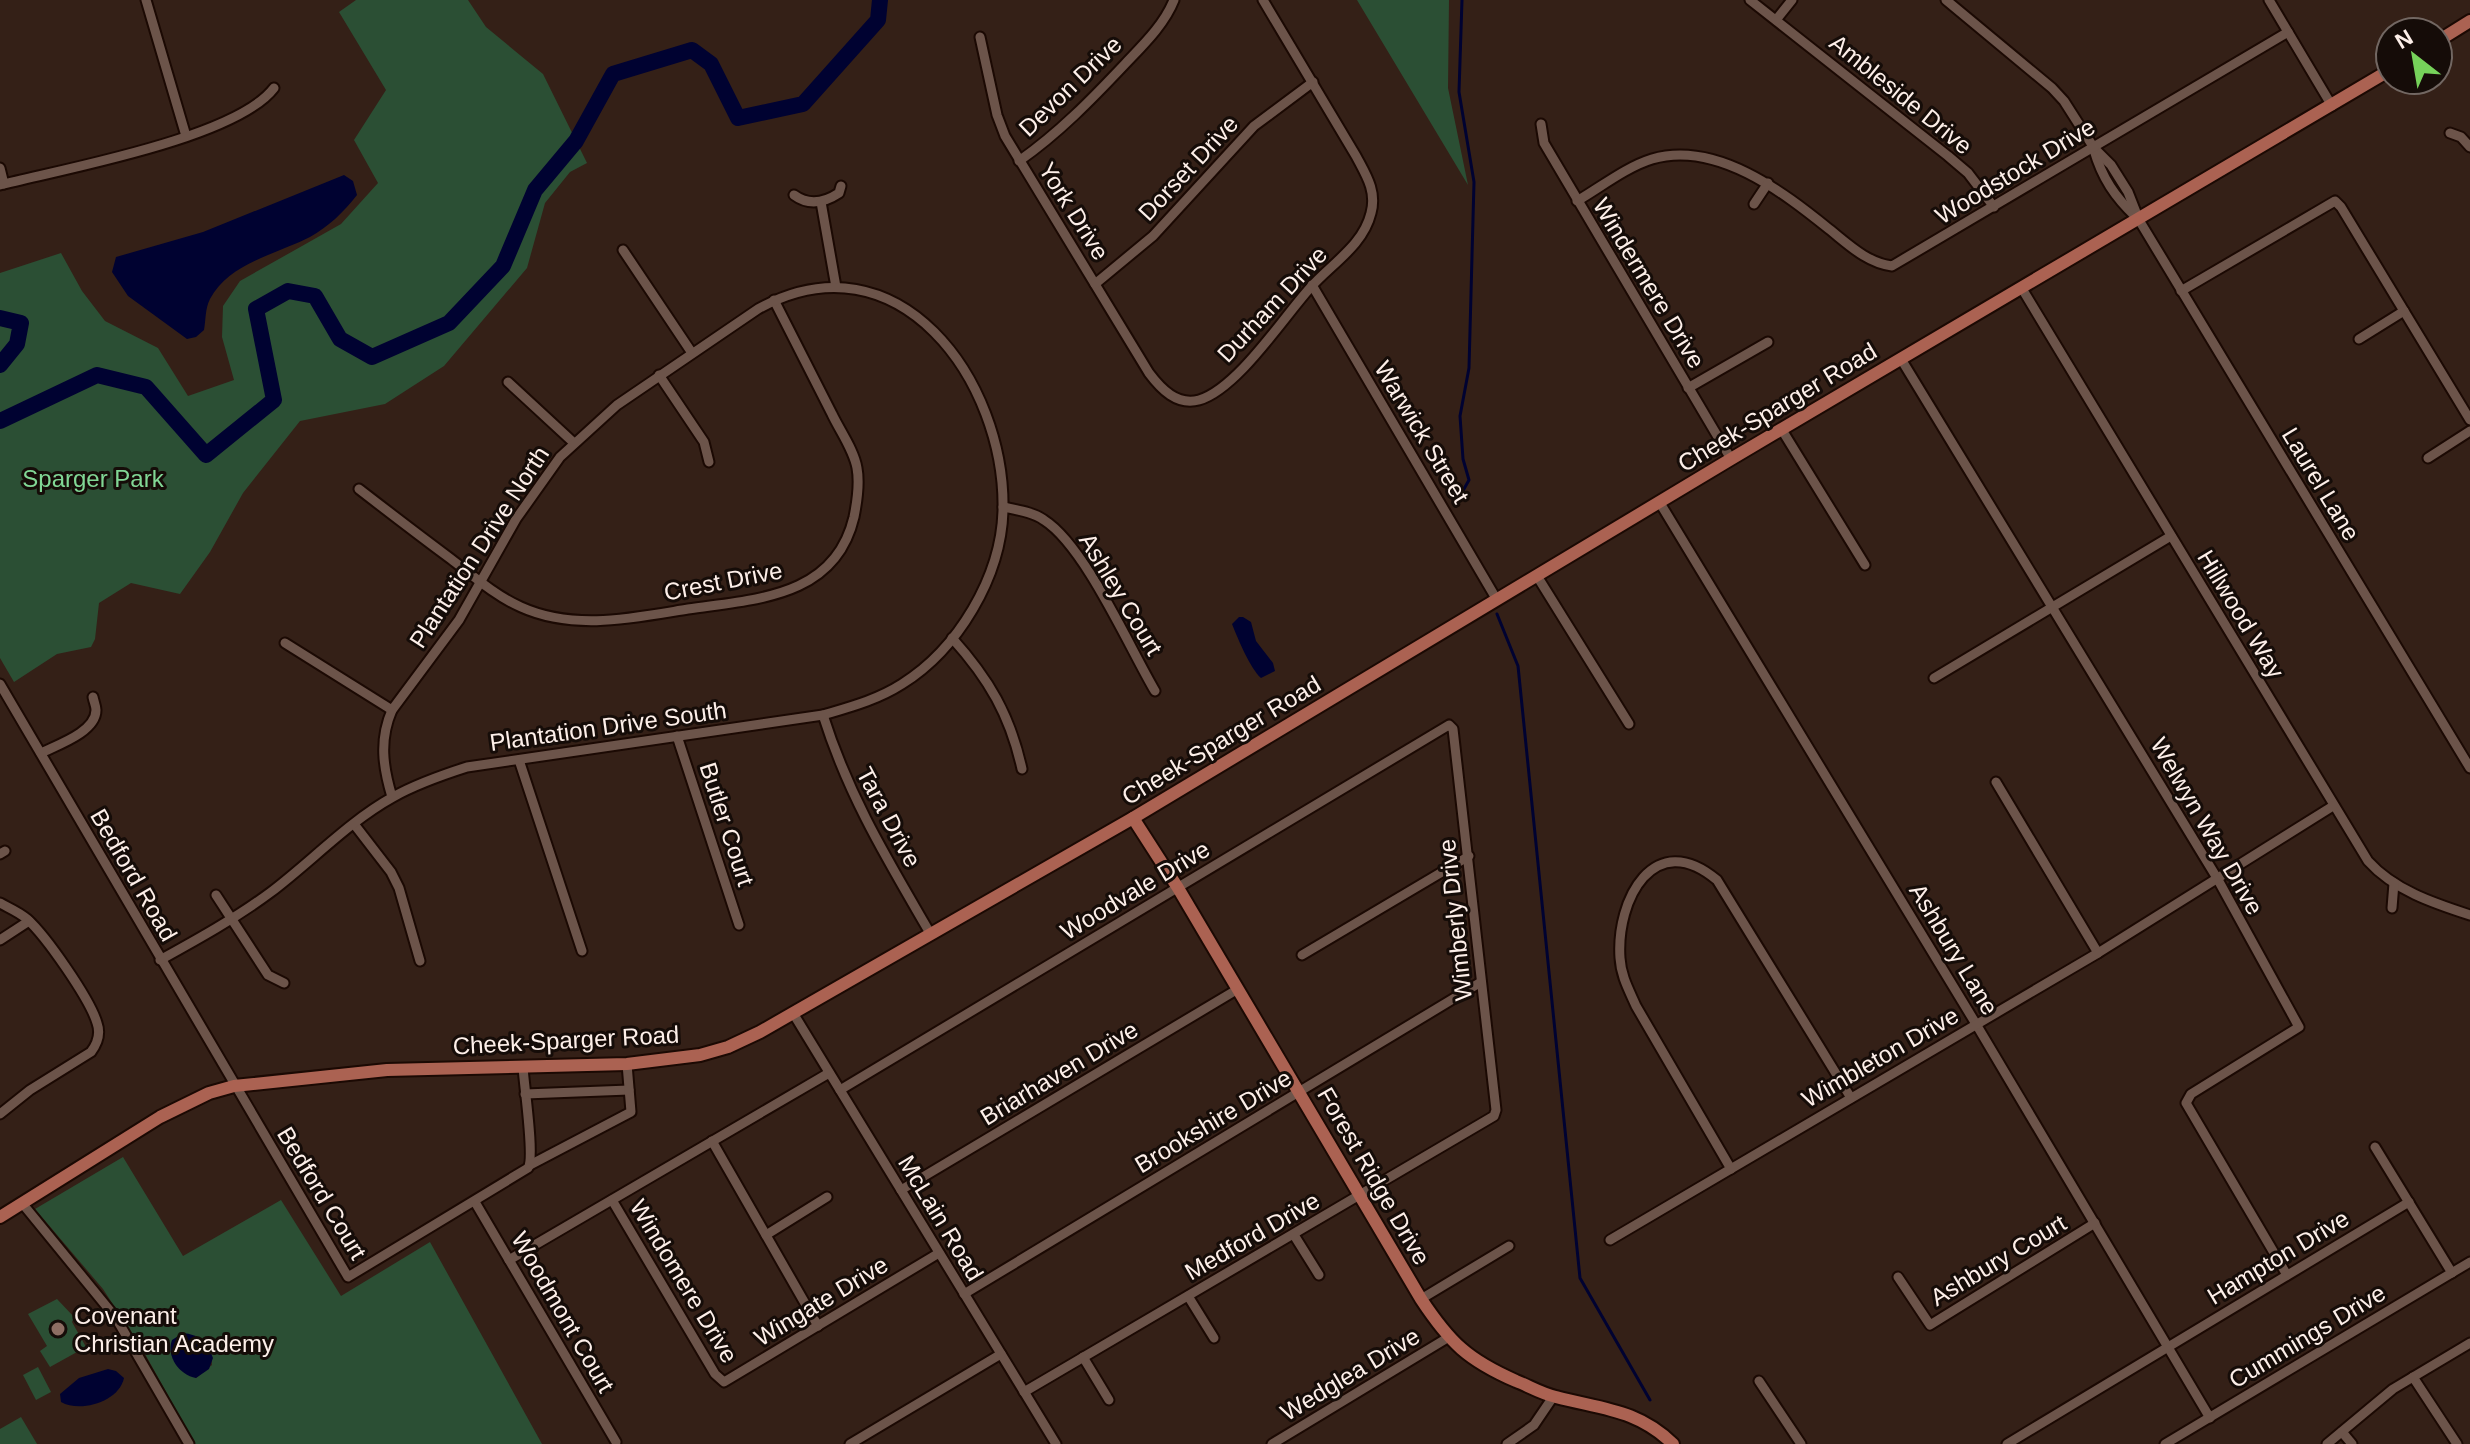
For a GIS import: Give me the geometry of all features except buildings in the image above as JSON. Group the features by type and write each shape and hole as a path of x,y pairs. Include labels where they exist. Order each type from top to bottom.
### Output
{"main road":[{"path":"2454,32 2470,12"},
{"name":"Cheek-Sparger Road","path":"0,1217 167,1113 209,1093 234,1086 387,1070 627,1064 700,1055 728,1047 1133,818 1731,459 2374,80"},
{"name":"Forest Ridge Drive","path":"1133,818 1178,888 1421,1299 1449,1337 1481,1366 1553,1397 1633,1415 1673,1444"}],"street":[{"path":"146,0 186,136"},
{"name":"Devon Drive","path":"1019,161 1047,141 1092,98 1149,38 1174,0"},
{"path":"1263,0 1313,82"},
{"name":"Ambleside Drive","path":"1750,0 1948,156 1968,173 1994,207"},
{"path":"1776,20 1792,0"},
{"name":"Laurel Lane","path":"1946,0 2052,88 2094,148 2111,165 2181,291 2470,768"},
{"path":"2269,0 2332,106"},
{"name":"Woodstock Drive","path":"1577,201 1651,159 1668,156 1707,158 1768,183 1870,260 1892,266 2288,32"},
{"name":"York Drive","path":"980,37 997,115 1019,161 1142,363 1165,392"},
{"name":"Durham Drive","path":"1165,392 1190,402 1212,394 1245,365 1312,285 1342,257 1365,229 1374,201 1372,192 1356,156 1313,82"},
{"name":"Dorset Drive","path":"1095,284 1153,236 1254,126 1313,82"},
{"path":"0,168 2,185 150,148 249,110 274,88"},
{"name":"Windermere Drive","path":"1541,124 1544,143 1731,459"},
{"path":"2450,133 2461,137 2470,147"},
{"path":"1754,204 1768,183"},
{"path":"794,195 809,203 821,202 839,193 841,186"},
{"path":"2181,291 2335,201 2470,420"},
{"path":"821,202 836,287"},
{"path":"623,250 692,353"},
{"name":"Warwick Street","path":"1312,285 1497,600"},
{"name":"Hillwood Way","path":"2021,287 2368,861 2394,883 2419,897 2470,915"},
{"name":"Plantation Drive North","path":"392,797 382,754 392,710 459,620 539,485 574,443 617,405 774,300 802,291 860,288 895,301 922,318 943,339 977,395 993,434 999,459 1003,507"},
{"name":"Crest Drive","path":"359,489 480,582 520,607 547,616 580,622 636,618 780,594 802,585 840,553 856,506 857,468 774,300"},
{"path":"2359,339 2404,311"},
{"path":"1688,388 1768,342"},
{"name":"Welwyn Way Drive","path":"1901,359 2217,878 2299,1027 2191,1094 2186,1103 2287,1275"},
{"path":"659,375 704,442 709,462"},
{"path":"508,382 574,443"},
{"path":"1782,430 1865,565"},
{"path":"2428,458 2470,431"},
{"name":"Ashbury Lane","path":"1660,503 1976,1024 2210,1418"},
{"name":"Plantation Drive South","path":"160,960 232,920 354,824 392,797 421,783 467,767 823,715 864,703 905,683 935,658 966,620 996,556 1003,507"},
{"name":"Ashley Court","path":"1003,507 1035,515 1059,531 1078,556 1155,691"},
{"path":"1934,678 2171,536"},
{"path":"1537,576 1629,724"},
{"path":"952,638 987,679 1002,707 1016,742 1022,769"},
{"path":"285,643 392,710"},
{"name":"Bedford Road","path":"1,686 4,699 41,753 234,1086"},
{"path":"41,753 80,733 92,723 97,711 93,697"},
{"name":"Tara Drive","path":"823,715 843,774 864,819 930,933"},
{"name":"Wimberly Drive","path":"1451,726 1469,856 1496,1110"},
{"name":"Woodvale Drive","path":"840,1090 1451,726"},
{"name":"Butler Court","path":"677,736 739,925"},
{"path":"519,760 582,951"},
{"path":"1996,782 2098,953"},
{"name":"Wimbleton Drive","path":"1610,1240 2098,953 2333,806"},
{"path":"354,824 391,872 399,888 420,961"},
{"path":"1302,955 1469,856"},
{"path":"1731,1169 1636,1006 1623,977 1620,957 1622,932 1630,897 1635,885 1656,867 1682,862 1705,870 1717,880 1851,1098"},
{"path":"2392,908 2394,883"},
{"path":"216,895 268,975 284,983"},
{"path":"0,903 29,921 55,952 91,1010 99,1035 91,1052 30,1090 0,1114"},
{"path":"0,940 29,921"},
{"name":"Brookshire Drive","path":"964,1294 1481,982"},
{"name":"Briarhaven Drive","path":"901,1190 1238,989"},
{"name":"McLain Road","path":"793,1013 1056,1444"},
{"path":"475,1202 530,1165 631,1112 627,1064"},
{"path":"523,1067 532,1151 530,1165"},
{"path":"509,1260 829,1073"},
{"name":"Bedford Court","path":"234,1086 348,1277 475,1202"},
{"path":"525,1094 629,1090"},
{"name":"Medford Drive","path":"1024,1392 1487,1121 1496,1110"},
{"path":"712,1141 818,1326"},
{"path":"2375,1147 2452,1273"},
{"path":"766,1235 827,1197"},
{"name":"Windomere Drive","path":"612,1200 715,1374 724,1382"},
{"name":"Woodmont Court","path":"475,1202 616,1442"},
{"name":"Hampton Drive","path":"2007,1444 2409,1202"},
{"path":"22,1203 116,1318 189,1444"},
{"name":"Ashbury Court","path":"1898,1277 1930,1325 2095,1223"},
{"path":"1294,1235 1319,1275"},
{"path":"1421,1299 1509,1246"},
{"name":"Wingate Drive","path":"724,1382 939,1253"},
{"name":"Cummings Drive","path":"2165,1444 2470,1262"},
{"path":"1188,1296 1214,1338"},
{"name":"Wedglea Drive","path":"1272,1444 1449,1337"},
{"path":"2327,1444 2393,1389 2470,1343"},
{"path":"850,1444 1001,1354"},
{"path":"1083,1357 1109,1400"},
{"path":"2413,1377 2457,1444"},
{"path":"1759,1381 1801,1444"},
{"path":"1507,1444 1534,1425 1553,1397"},
{"path":"2342,1432 2352,1444"}],"green space":[{"name":"Sparger Park","path":"356,0 468,0 486,27 543,74 587,163 570,172 545,203 527,268 444,366 385,404 300,421 243,493 210,552 180,594 131,583 99,603 95,639 91,647 57,654 14,682 0,658 0,273 61,253 82,291 105,321 158,348 188,396 234,380 222,337 223,306 240,281 341,224 378,183 354,140 386,90 339,12"},
{"path":"1357,0 1449,0 1448,88 1468,185"},
{"path":"123,1157 183,1256 281,1200 341,1296 430,1242 542,1444 195,1444 145,1354 103,1289 35,1209","holes":["198,1338 211,1352 212,1365 196,1378 177,1366 170,1351"]},
{"path":"57,1299 74,1317 72,1322 86,1347 50,1367 40,1351 47,1346 28,1314"},
{"path":"38,1367 51,1392 36,1400 23,1375"},
{"path":"21,1417 37,1444 0,1444 0,1429"}],"shaded area":[{"path":"344,175 353,181 357,195 347,207 310,237 255,261 229,277 210,299 204,330 196,337 187,339 128,296 112,272 116,257 203,232"},
{"path":"1239,617 1251,622 1256,641 1273,663 1275,671 1261,678 1253,667 1232,624"},
{"path":"183,1333 202,1341 213,1358 209,1369 196,1378 179,1369 172,1358 172,1340"},
{"path":"108,1369 124,1378 121,1386 107,1399 88,1406 61,1402 60,1394 79,1378"}],"waterway":[{"path":"0,421 97,375 146,387 206,455 274,400 256,309 288,291 315,296 340,339 372,357 449,323 503,266 535,190 576,141 613,74 692,50 711,64 738,118 803,104 878,20 880,0"},
{"path":"1455,505 1469,480 1463,459 1460,416 1469,368 1474,182 1459,92 1462,0"},
{"path":"0,318 21,323 17,344 0,365"},
{"path":"1497,614 1518,666 1580,1278 1650,1400"}],"place":[{"name":"Covenant Christian Academy","path":"58,1329"}]}
